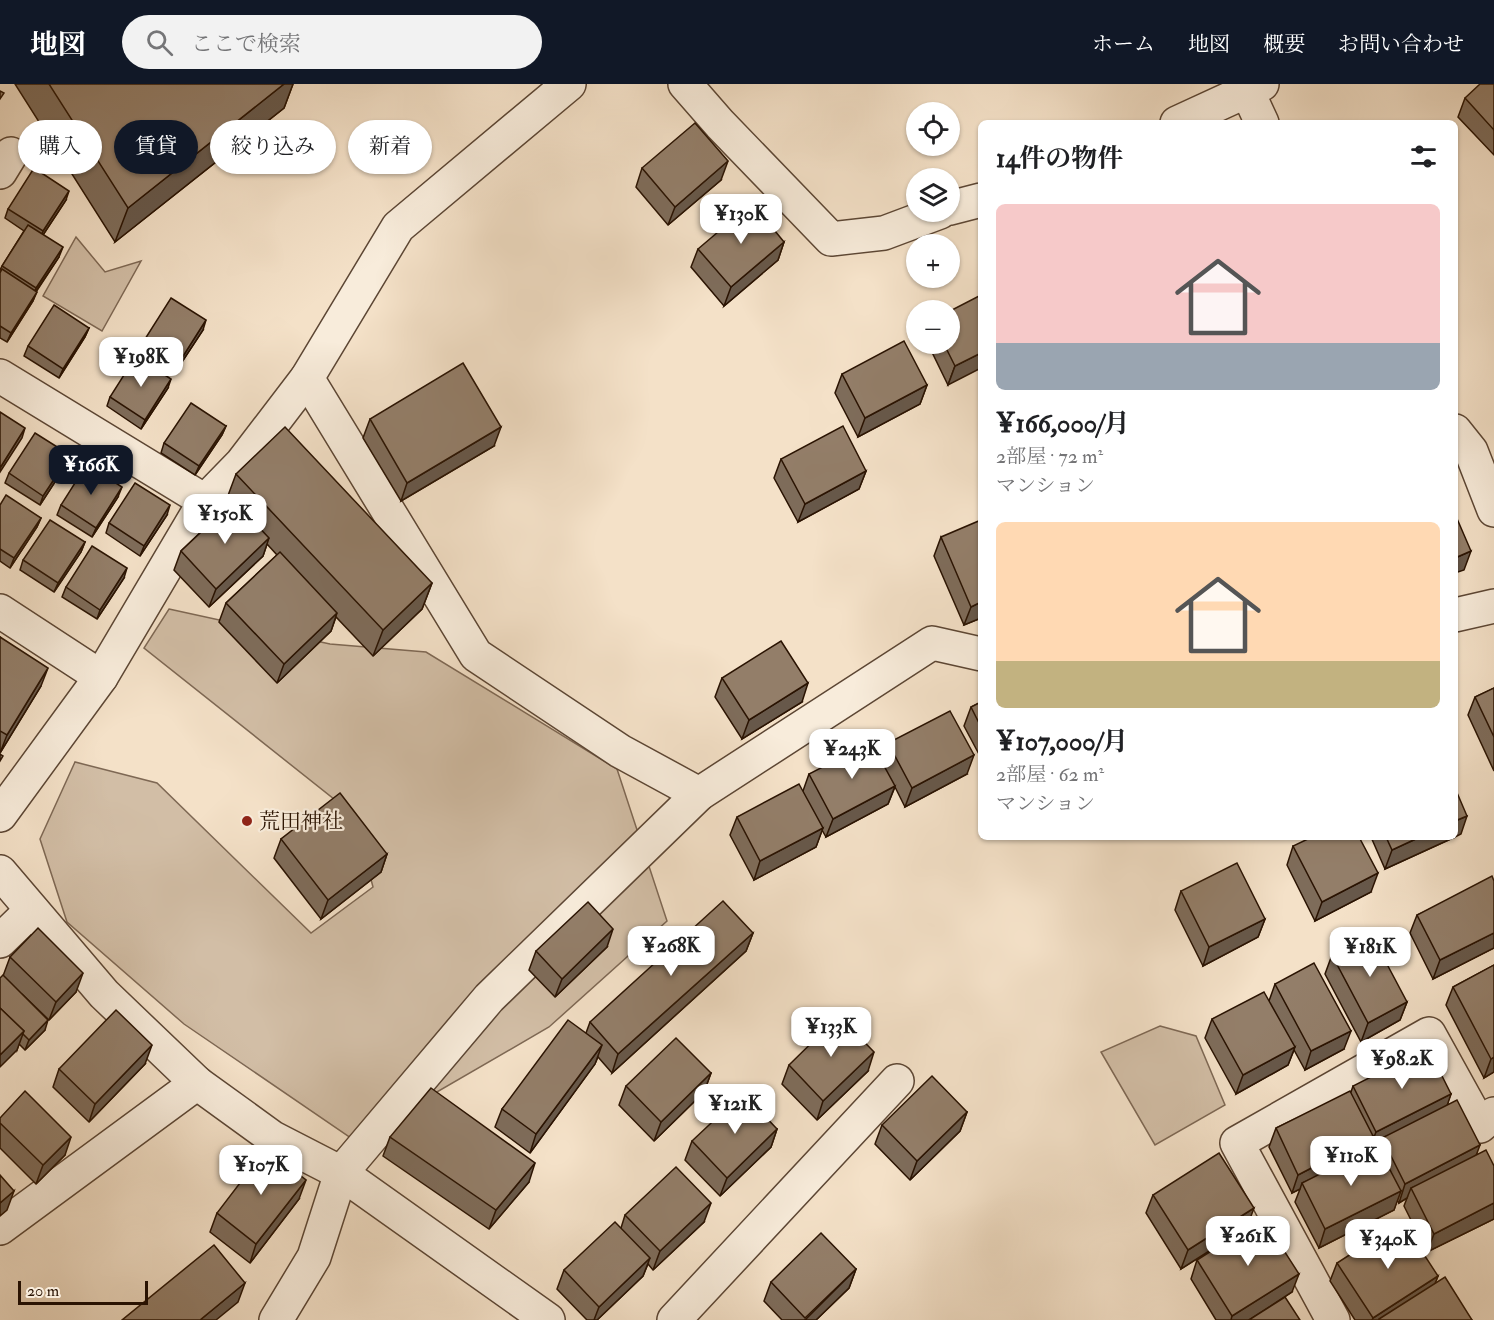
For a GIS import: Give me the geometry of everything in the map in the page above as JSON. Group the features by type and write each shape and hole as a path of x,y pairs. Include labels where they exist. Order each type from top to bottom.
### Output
{"street":[{"path":"0,816 101,677 205,501 242,463 307,378 398,227 568,84"},
{"path":"686,84 720,124 831,239 884,233 913,222"},
{"path":"1183,120 1252,86 1261,120"},
{"path":"960,205 978,201"},
{"path":"0,376 205,501"},
{"path":"307,378 476,655 620,751 699,794"},
{"path":"1458,435 1471,451 1494,510"},
{"path":"1458,614 1494,606"},
{"path":"0,611 101,677"},
{"path":"276,1320 314,1257 341,1173 489,998 699,794 932,643 978,653"},
{"path":"0,872 104,994 197,1083 273,1138 341,1173 548,1320"},
{"path":"0,941 32,910"},
{"path":"1333,1320 1237,1143 1429,1034 1480,1126 1494,1114"},
{"path":"674,1320 897,1081"},
{"path":"0,1228 197,1083"}],"shaded area":[{"path":"76,237 105,272 141,261 102,331 43,296"},
{"path":"169,609 330,644 426,652 617,769 667,921 549,1027 354,1140 184,1024 67,922 40,839 75,762 157,783 311,933 373,887 354,815 144,648"},
{"path":"1160,1026 1196,1036 1225,1105 1155,1145 1101,1052"}],"building":[{"path":"49,84 284,84 239,120 210,120 210,143 198,152 198,120 114,120 114,174 171,174 128,208 102,167 102,120 72,120"},
{"path":"1480,84 1494,84 1494,130 1465,98"},
{"path":"695,123 728,161 675,207 642,168"},
{"path":"30,174 43,174 69,191 43,231 8,209"},
{"path":"752,203 784,242 731,287 698,249"},
{"path":"28,225 63,247 36,288 2,266"},
{"path":"2,269 37,292 11,333 0,326 0,273"},
{"path":"978,297 978,354 955,366 949,354 960,354 960,306"},
{"path":"171,298 206,320 180,361 145,339"},
{"path":"54,305 89,328 63,369 28,346"},
{"path":"904,341 906,354 911,354 927,385 865,418 842,374"},
{"path":"136,356 171,379 145,420 110,397"},
{"path":"463,363 501,427 407,483 370,419"},
{"path":"191,403 226,426 199,466 164,443"},
{"path":"0,412 25,428 0,468"},
{"path":"843,426 866,471 805,504 781,459"},
{"path":"285,427 432,583 383,630 236,474"},
{"path":"35,433 70,455 43,496 9,473"},
{"path":"87,464 122,487 96,528 61,505"},
{"path":"135,483 170,505 144,546 109,523"},
{"path":"6,495 41,518 14,558 0,549 0,505"},
{"path":"234,501 269,538 216,589 181,551"},
{"path":"50,520 85,542 58,583 23,560"},
{"path":"978,521 978,604 971,607 941,537"},
{"path":"1458,521 1471,551 1458,557"},
{"path":"92,546 127,568 100,610 66,587"},
{"path":"280,552 337,613 284,664 226,603"},
{"path":"0,637 48,668 7,735 0,731"},
{"path":"781,641 808,683 749,720 722,678"},
{"path":"1494,688 1494,737 1475,697"},
{"path":"978,704 978,721 971,707"},
{"path":"950,711 974,755 912,788 888,743"},
{"path":"871,742 895,786 833,819 809,774"},
{"path":"799,784 823,828 760,861 737,817"},
{"path":"340,793 387,854 328,900 281,839"},
{"path":"1458,795 1467,816 1458,820"},
{"path":"1306,840 1361,840 1378,873 1322,902 1293,846"},
{"path":"1387,840 1414,840 1392,850"},
{"path":"1237,863 1265,919 1209,947 1181,891"},
{"path":"1492,876 1494,881 1494,933 1440,960 1417,915"},
{"path":"723,901 753,933 618,1054 590,1022"},
{"path":"588,902 613,929 562,979 536,951"},
{"path":"38,928 83,973 56,1002 10,957"},
{"path":"1371,934 1407,1002 1368,1023 1332,955"},
{"path":"1314,963 1351,1031 1311,1051 1275,984"},
{"path":"1494,965 1494,1057 1491,1059 1453,987"},
{"path":"3,975 48,1020 29,1040 23,1034 24,1031 0,1008 0,978"},
{"path":"1264,992 1295,1047 1243,1075 1212,1019"},
{"path":"0,1008 24,1031 0,1055"},
{"path":"116,1010 152,1045 95,1104 59,1069"},
{"path":"839,1016 874,1052 823,1101 789,1065"},
{"path":"568,1020 602,1045 536,1134 502,1109"},
{"path":"676,1038 711,1073 661,1122 626,1086"},
{"path":"1428,1048 1451,1094 1376,1132 1353,1086"},
{"path":"932,1076 967,1112 917,1161 882,1125"},
{"path":"431,1088 535,1163 496,1210 390,1137"},
{"path":"25,1091 71,1137 43,1165 0,1123 0,1118"},
{"path":"1350,1091 1373,1136 1298,1175 1276,1128"},
{"path":"743,1093 777,1129 727,1178 692,1141"},
{"path":"1457,1100 1480,1145 1405,1184 1382,1138"},
{"path":"1377,1145 1401,1191 1325,1229 1302,1183"},
{"path":"266,1149 306,1180 256,1244 217,1213"},
{"path":"1486,1150 1494,1166 1494,1203 1434,1234 1411,1188"},
{"path":"1219,1153 1254,1208 1188,1250 1153,1195"},
{"path":"676,1167 711,1203 660,1251 625,1215"},
{"path":"0,1175 14,1191 0,1203"},
{"path":"1263,1218 1299,1274 1232,1316 1197,1260"},
{"path":"1402,1221 1438,1276 1373,1318 1337,1263"},
{"path":"615,1222 650,1258 599,1307 564,1270"},
{"path":"821,1233 856,1269 805,1318 771,1282"},
{"path":"214,1245 245,1283 200,1320 122,1320"},
{"path":"1445,1277 1472,1320 1379,1320 1379,1319"},
{"path":"1285,1297 1300,1320 1249,1320"}],"place":[{"name":"荒田神社","path":"247,821"}]}
